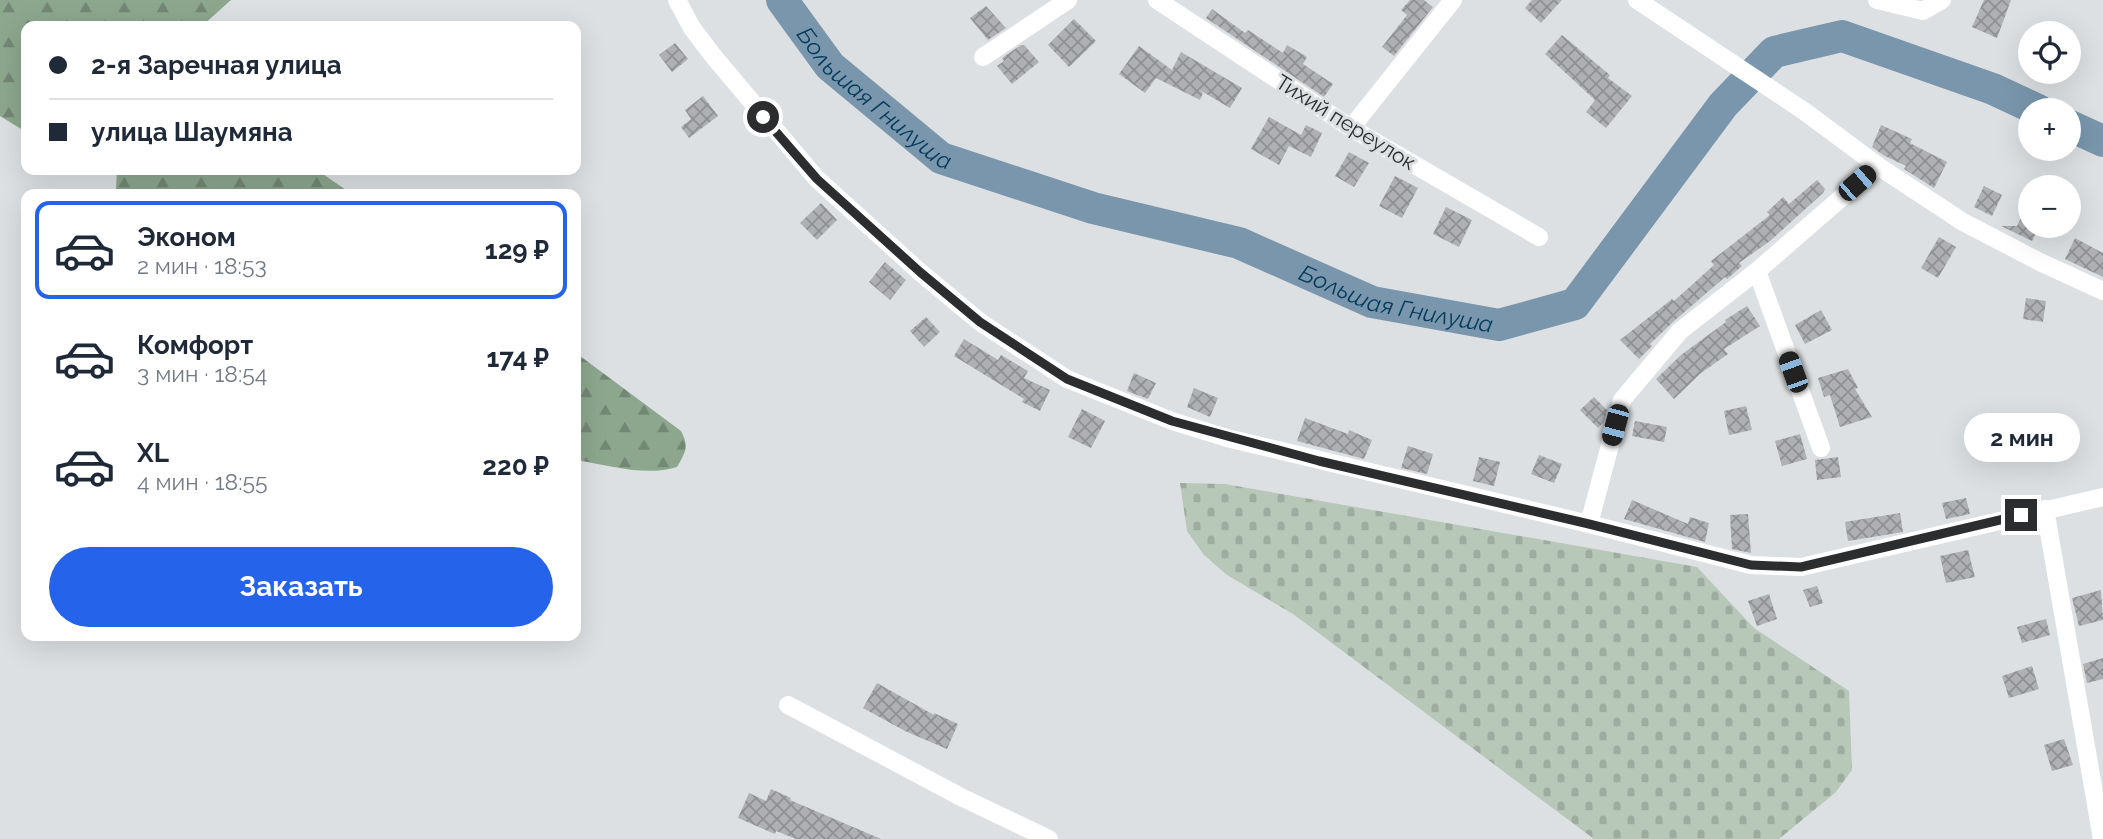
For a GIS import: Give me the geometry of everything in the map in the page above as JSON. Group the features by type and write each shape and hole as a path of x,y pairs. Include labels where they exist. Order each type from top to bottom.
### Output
{"street":[{"path":"677,0 692,28 714,57 817,179 920,272 980,322 1067,379 1172,421 1227,438 1751,565 1801,567 2103,497"},
{"path":"983,57 1068,0"},
{"name":"Тихий переулок","path":"1157,0 1351,128 1539,237"},
{"path":"1351,128 1453,0"},
{"path":"1637,0 1804,111 1878,166 1963,222 2103,291"},
{"path":"1877,0 1923,11 1942,0"},
{"path":"1589,524 1622,400 1680,331 1757,271 1878,166"},
{"path":"1757,271 1821,448"},
{"path":"2045,509 2102,839"},
{"path":"788,705 961,797 1049,839"}],"green space":[{"path":"0,0 231,0 208,21 21,21 21,129 0,116"},
{"path":"117,175 324,175 345,189 116,189"},
{"path":"581,357 681,431 685,441 683,457 677,467 652,471 581,461"},
{"path":"1180,483 1225,484 1697,567 1754,628 1849,691 1852,770 1836,792 1779,839 1594,839 1293,614 1227,575 1204,555 1187,531"}],"building":[{"path":"1410,0 1424,0 1433,7 1394,56 1382,47 1407,15 1401,10"},
{"path":"1532,0 1562,0 1541,23 1525,8"},
{"path":"1984,0 2011,0 1997,38 1972,27"},
{"path":"986,6 1006,28 988,40 970,18"},
{"path":"1212,9 1245,33 1248,30 1283,53 1287,45 1307,57 1303,64 1333,84 1324,97 1206,18"},
{"path":"1074,19 1096,41 1069,67 1048,45"},
{"path":"1562,35 1610,75 1608,78 1632,96 1606,128 1586,112 1595,100 1545,54"},
{"path":"675,43 688,59 672,72 659,55"},
{"path":"1021,45 1039,62 1012,84 997,66 1004,61 1002,58"},
{"path":"1139,46 1172,70 1181,52 1242,88 1230,108 1198,89 1203,93 1200,100 1156,78 1145,93 1119,74"},
{"path":"703,96 718,116 689,138 681,127 691,119 685,110"},
{"path":"1269,117 1301,135 1306,125 1322,133 1311,157 1289,146 1279,165 1251,149"},
{"path":"1881,125 1912,139 1910,143 1947,162 1934,188 1904,169 1906,166 1872,147"},
{"path":"1349,152 1369,163 1354,187 1335,176"},
{"path":"1395,176 1418,188 1402,218 1379,206"},
{"path":"1817,180 1825,189 1823,193 1770,241 1739,263 1742,266 1727,279 1725,277 1673,322 1639,359 1620,340 1672,299 1674,301 1714,265 1711,261 1770,215 1767,212 1783,197 1789,204"},
{"path":"1984,186 2002,195 1992,216 1974,207"},
{"path":"821,203 837,220 817,240 800,223"},
{"path":"1446,207 1472,220 1459,247 1433,234"},
{"path":"2018,224 2018,234 2001,226"},
{"path":"1939,237 1956,247 1938,278 1921,268"},
{"path":"2075,238 2103,253 2103,277 2065,259"},
{"path":"885,262 906,280 890,300 869,282"},
{"path":"2026,298 2046,301 2043,322 2023,319"},
{"path":"1747,306 1760,326 1724,349 1728,354 1701,373 1674,399 1656,379 1681,355"},
{"path":"1821,310 1832,330 1805,344 1795,325"},
{"path":"926,317 940,332 924,347 910,331"},
{"path":"964,339 998,360 1001,355 1028,371 1024,378 1050,390 1040,411 1022,402 1024,399 954,356"},
{"path":"1848,369 1858,388 1855,389 1872,417 1840,427 1830,395 1824,397 1818,378"},
{"path":"1134,373 1156,383 1148,399 1127,391"},
{"path":"1194,388 1218,398 1210,417 1187,407"},
{"path":"1594,397 1607,410 1604,422 1598,428 1580,410"},
{"path":"1746,406 1752,430 1729,435 1724,411"},
{"path":"1082,409 1105,421 1091,448 1068,437"},
{"path":"1305,418 1348,434 1349,430 1372,440 1364,459 1297,441"},
{"path":"1635,421 1667,427 1664,442 1632,436"},
{"path":"1800,434 1807,459 1782,466 1775,441"},
{"path":"1408,446 1433,454 1427,474 1401,468"},
{"path":"1539,455 1562,464 1554,483 1531,474"},
{"path":"1479,457 1500,462 1494,486 1473,481"},
{"path":"1838,457 1841,477 1817,480 1815,460"},
{"path":"1966,498 1970,514 1946,519 1942,503"},
{"path":"1632,500 1688,524 1690,517 1709,523 1705,542 1624,519"},
{"path":"1900,513 1903,532 1848,541 1845,522"},
{"path":"1748,514 1751,553 1732,549 1730,515"},
{"path":"1968,550 1975,577 1946,583 1940,556"},
{"path":"1817,586 1823,603 1810,607 1803,590"},
{"path":"2101,590 2103,620 2079,626 2072,598"},
{"path":"1769,594 1777,619 1757,626 1748,601"},
{"path":"2046,619 2050,635 2022,643 2017,627"},
{"path":"2103,658 2103,679 2087,683 2083,664"},
{"path":"2032,666 2039,689 2009,698 2002,676"},
{"path":"877,683 934,715 958,724 947,749 905,731 863,708"},
{"path":"2064,739 2073,765 2052,771 2044,745"},
{"path":"771,789 791,798 790,800 881,839 796,839 776,831 775,834 738,818 749,793 766,801"}],"waterway":[{"name":"Большая Гнилуша","path":"782,0 830,66 941,158 1093,208 1239,243 1372,302 1499,325 1575,304 1723,105 1774,52 1842,36 1993,89 2018,101"},
{"name":"Большая Гнилуша","path":"2081,131 2103,141"}],"route":[{"path":"763,117 817,179 980,322 1067,379 1172,421 1319,461 1751,565 1801,567 2021,515"}]}
